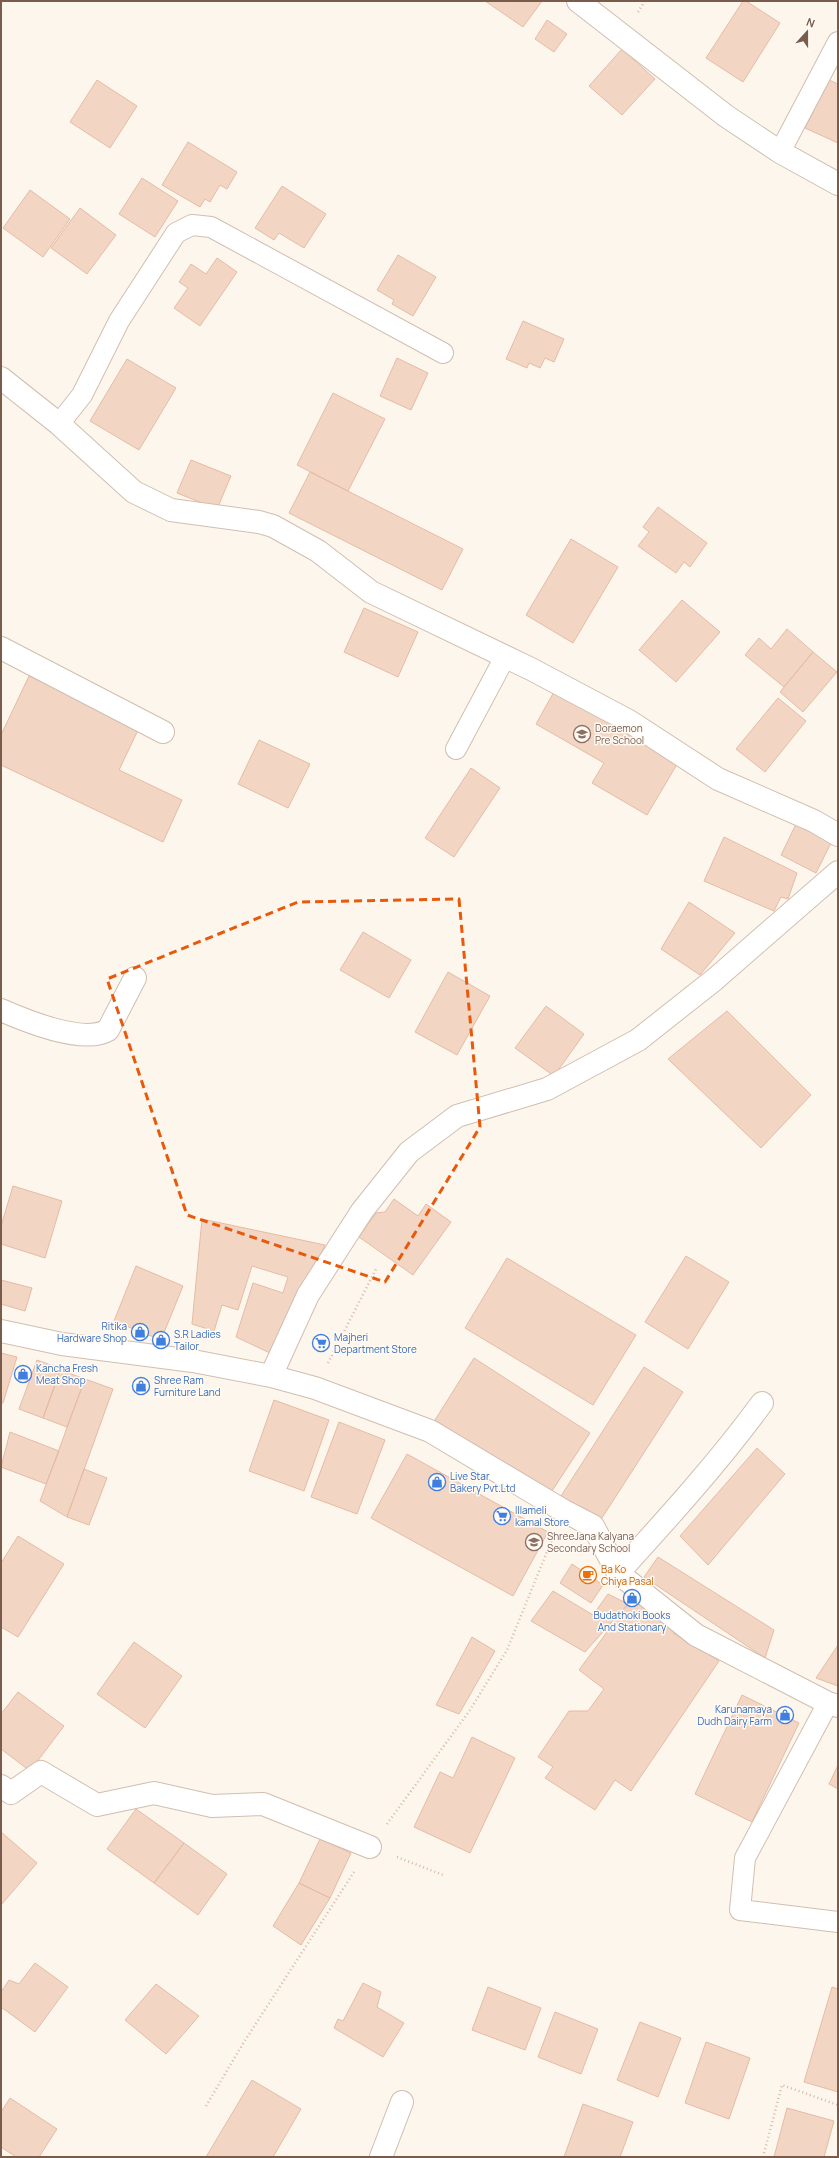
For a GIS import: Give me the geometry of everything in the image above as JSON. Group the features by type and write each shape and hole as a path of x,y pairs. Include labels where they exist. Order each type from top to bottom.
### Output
{"street":[{"path":"578,1 726,116 780,152 838,184"},
{"path":"1,378 59,424 134,492 171,510 260,522 273,526 318,551 371,592 505,657 629,721 718,779 814,821 838,835"},
{"path":"1,648 163,732"},
{"path":"271,1376 308,1294 362,1211 409,1152 457,1116 547,1089 638,1040 714,980 834,881"},
{"path":"1,1010 36,1024 77,1033 101,1035 108,1030 135,978"},
{"path":"1,1331 62,1344 193,1361 271,1376 315,1388 430,1431 564,1511 593,1526 618,1573 696,1635 833,1705"},
{"path":"618,1573 708,1472 762,1403"},
{"path":"1,1786 11,1794 41,1772 97,1805 154,1793 212,1806 262,1804 370,1847"},
{"path":"381,2157 402,2102"}],"lane":[{"path":"780,152 838,42"},
{"path":"59,424 82,395 119,321 176,232 192,225 211,227 442,353"},
{"path":"456,749 505,657"},
{"path":"833,1705 746,1858 740,1910 838,1922"}],"path":[{"path":"315,1388 376,1269"},
{"path":"206,2106 244,2042 370,1847 470,1710 507,1650 564,1511"},
{"path":"370,1847 443,1875"},
{"path":"763,2157 782,2085 838,2105"}],"highlighted area":[{"path":"459,899 480,1127 385,1282 187,1215 107,979 298,902"}],"building":[{"path":"485,1 542,1 523,27"},
{"path":"743,1 746,1 780,23 743,82 706,58"},
{"path":"547,20 567,34 554,52 535,39"},
{"path":"622,49 655,79 622,115 589,86"},
{"path":"97,80 137,106 110,148 70,122"},
{"path":"829,80 838,84 838,143 805,128"},
{"path":"188,142 237,172 227,189 220,185 210,202 205,199 200,207 162,185"},
{"path":"142,178 178,201 155,237 119,214"},
{"path":"282,186 326,214 304,248 279,233 274,240 255,228"},
{"path":"30,190 70,219 43,257 3,228"},
{"path":"80,208 116,235 87,274 51,248"},
{"path":"398,255 436,277 413,316 392,304 394,300 377,290"},
{"path":"217,258 237,272 200,326 174,308 188,288 179,282 191,264 206,274"},
{"path":"523,321 564,339 554,362 545,358 540,368 529,363 527,368 506,359"},
{"path":"397,358 428,373 411,410 380,396"},
{"path":"127,359 176,388 139,450 90,421"},
{"path":"333,393 385,419 348,491 297,465"},
{"path":"191,460 231,476 217,509 177,493"},
{"path":"310,472 463,549 442,590 289,513"},
{"path":"658,507 707,543 690,567 684,562 676,573 638,546 649,532 643,527"},
{"path":"571,539 618,567 573,643 526,615"},
{"path":"682,600 720,632 676,682 639,650"},
{"path":"364,608 418,632 398,677 344,652"},
{"path":"787,629 813,652 784,687 745,655 759,638 771,649"},
{"path":"813,652 837,672 803,712 780,692"},
{"path":"29,676 139,728 119,770 182,800 163,842 1,765 1,735"},
{"path":"555,690 679,761 647,815 592,783 604,763 536,724"},
{"path":"778,698 806,721 765,772 736,749"},
{"path":"259,740 310,764 288,808 238,784"},
{"path":"471,768 500,788 454,857 425,838"},
{"path":"798,820 834,837 816,873 781,855"},
{"path":"724,837 797,873 788,899 781,897 774,911 704,881"},
{"path":"689,902 735,933 700,975 661,949"},
{"path":"363,932 411,960 389,998 340,970"},
{"path":"448,972 490,996 457,1055 415,1032"},
{"path":"546,1006 584,1034 554,1076 515,1048"},
{"path":"727,1011 811,1095 761,1148 668,1059"},
{"path":"13,1186 62,1201 45,1258 1,1244 1,1226"},
{"path":"394,1199 418,1216 426,1204 451,1222 413,1275 359,1237 376,1213 385,1212"},
{"path":"202,1219 325,1245 305,1290 272,1354 236,1337 253,1283 283,1293 288,1277 252,1266 238,1310 222,1305 214,1331 192,1324"},
{"path":"686,1256 729,1282 688,1349 645,1322"},
{"path":"507,1258 636,1335 593,1405 465,1328"},
{"path":"136,1266 183,1286 161,1340 114,1321"},
{"path":"1,1280 32,1288 25,1311 1,1304"},
{"path":"1,1353 17,1357 3,1403 1,1403"},
{"path":"474,1358 590,1433 550,1494 435,1420"},
{"path":"37,1360 61,1369 43,1418 19,1409"},
{"path":"644,1367 683,1392 600,1521 561,1496"},
{"path":"60,1370 85,1379 67,1427 43,1418"},
{"path":"85,1379 113,1389 67,1517 40,1501"},
{"path":"274,1400 329,1420 304,1491 249,1471"},
{"path":"339,1422 385,1440 357,1514 311,1497"},
{"path":"10,1432 59,1451 46,1484 1,1467"},
{"path":"757,1448 785,1474 708,1565 680,1536"},
{"path":"407,1454 548,1532 513,1596 371,1518"},
{"path":"84,1469 107,1478 89,1525 67,1517"},
{"path":"18,1536 64,1564 18,1637 1,1627 1,1563"},
{"path":"658,1557 774,1630 765,1658 644,1577"},
{"path":"572,1564 603,1585 591,1603 560,1583"},
{"path":"553,1591 593,1615 608,1594 628,1604 585,1652 531,1621"},
{"path":"632,1598 676,1630 673,1633 719,1661 631,1791 615,1780 595,1810 545,1778 553,1767 538,1757 569,1711 588,1711 604,1689 579,1670"},
{"path":"472,1637 495,1651 459,1714 436,1705"},
{"path":"134,1642 182,1676 145,1728 97,1694"},
{"path":"838,1645 838,1686 816,1678"},
{"path":"18,1692 64,1726 30,1771 1,1749 1,1714"},
{"path":"742,1695 799,1723 752,1822 695,1794"},
{"path":"472,1737 515,1758 470,1853 414,1827 440,1772 453,1778"},
{"path":"838,1765 838,1789 829,1784"},
{"path":"136,1809 184,1843 154,1883 107,1849"},
{"path":"1,1832 37,1863 1,1905"},
{"path":"320,1839 351,1853 330,1898 299,1883"},
{"path":"184,1843 227,1874 198,1915 154,1883"},
{"path":"299,1883 330,1898 301,1945 273,1926"},
{"path":"35,1963 68,1987 35,2032 1,2007 1,1992 9,1980 19,1984"},
{"path":"363,1983 381,1992 377,2007 404,2023 383,2057 334,2028 338,2019 343,2021"},
{"path":"156,1984 199,2016 166,2054 125,2020"},
{"path":"488,1987 541,2008 525,2050 472,2030"},
{"path":"832,1987 838,1989 838,2092 804,2082"},
{"path":"555,2012 598,2029 581,2074 538,2057"},
{"path":"640,2022 681,2038 658,2097 617,2080"},
{"path":"706,2042 750,2058 729,2119 685,2103"},
{"path":"252,2080 301,2109 273,2157 206,2157"},
{"path":"10,2098 57,2129 39,2157 16,2157 1,2147 1,2112"},
{"path":"583,2104 633,2122 620,2157 564,2157"},
{"path":"787,2108 834,2121 824,2157 774,2157"}],"place":[{"name":"Doraemon Pre School","path":"582,734"},
{"name":"Ritika Hardware Shop","path":"140,1332"},
{"name":"S.R Ladies Tailor","path":"161,1340"},
{"name":"Majheri Department Store","path":"321,1343"},
{"name":"Kancha Fresh Meat Shop","path":"23,1374"},
{"name":"Shree Ram Furniture Land","path":"141,1386"},
{"name":"Live Star Bakery Pvt.Ltd","path":"437,1482"},
{"name":"Illameli kamal Store","path":"502,1516"},
{"name":"ShreeJana Kalyana Secondary School","path":"534,1542"},
{"name":"Ba Ko Chiya Pasal","path":"588,1575"},
{"name":"Budathoki Books And Stationary","path":"632,1598"},
{"name":"Karunamaya Dudh Dairy Farm","path":"785,1715"}]}
